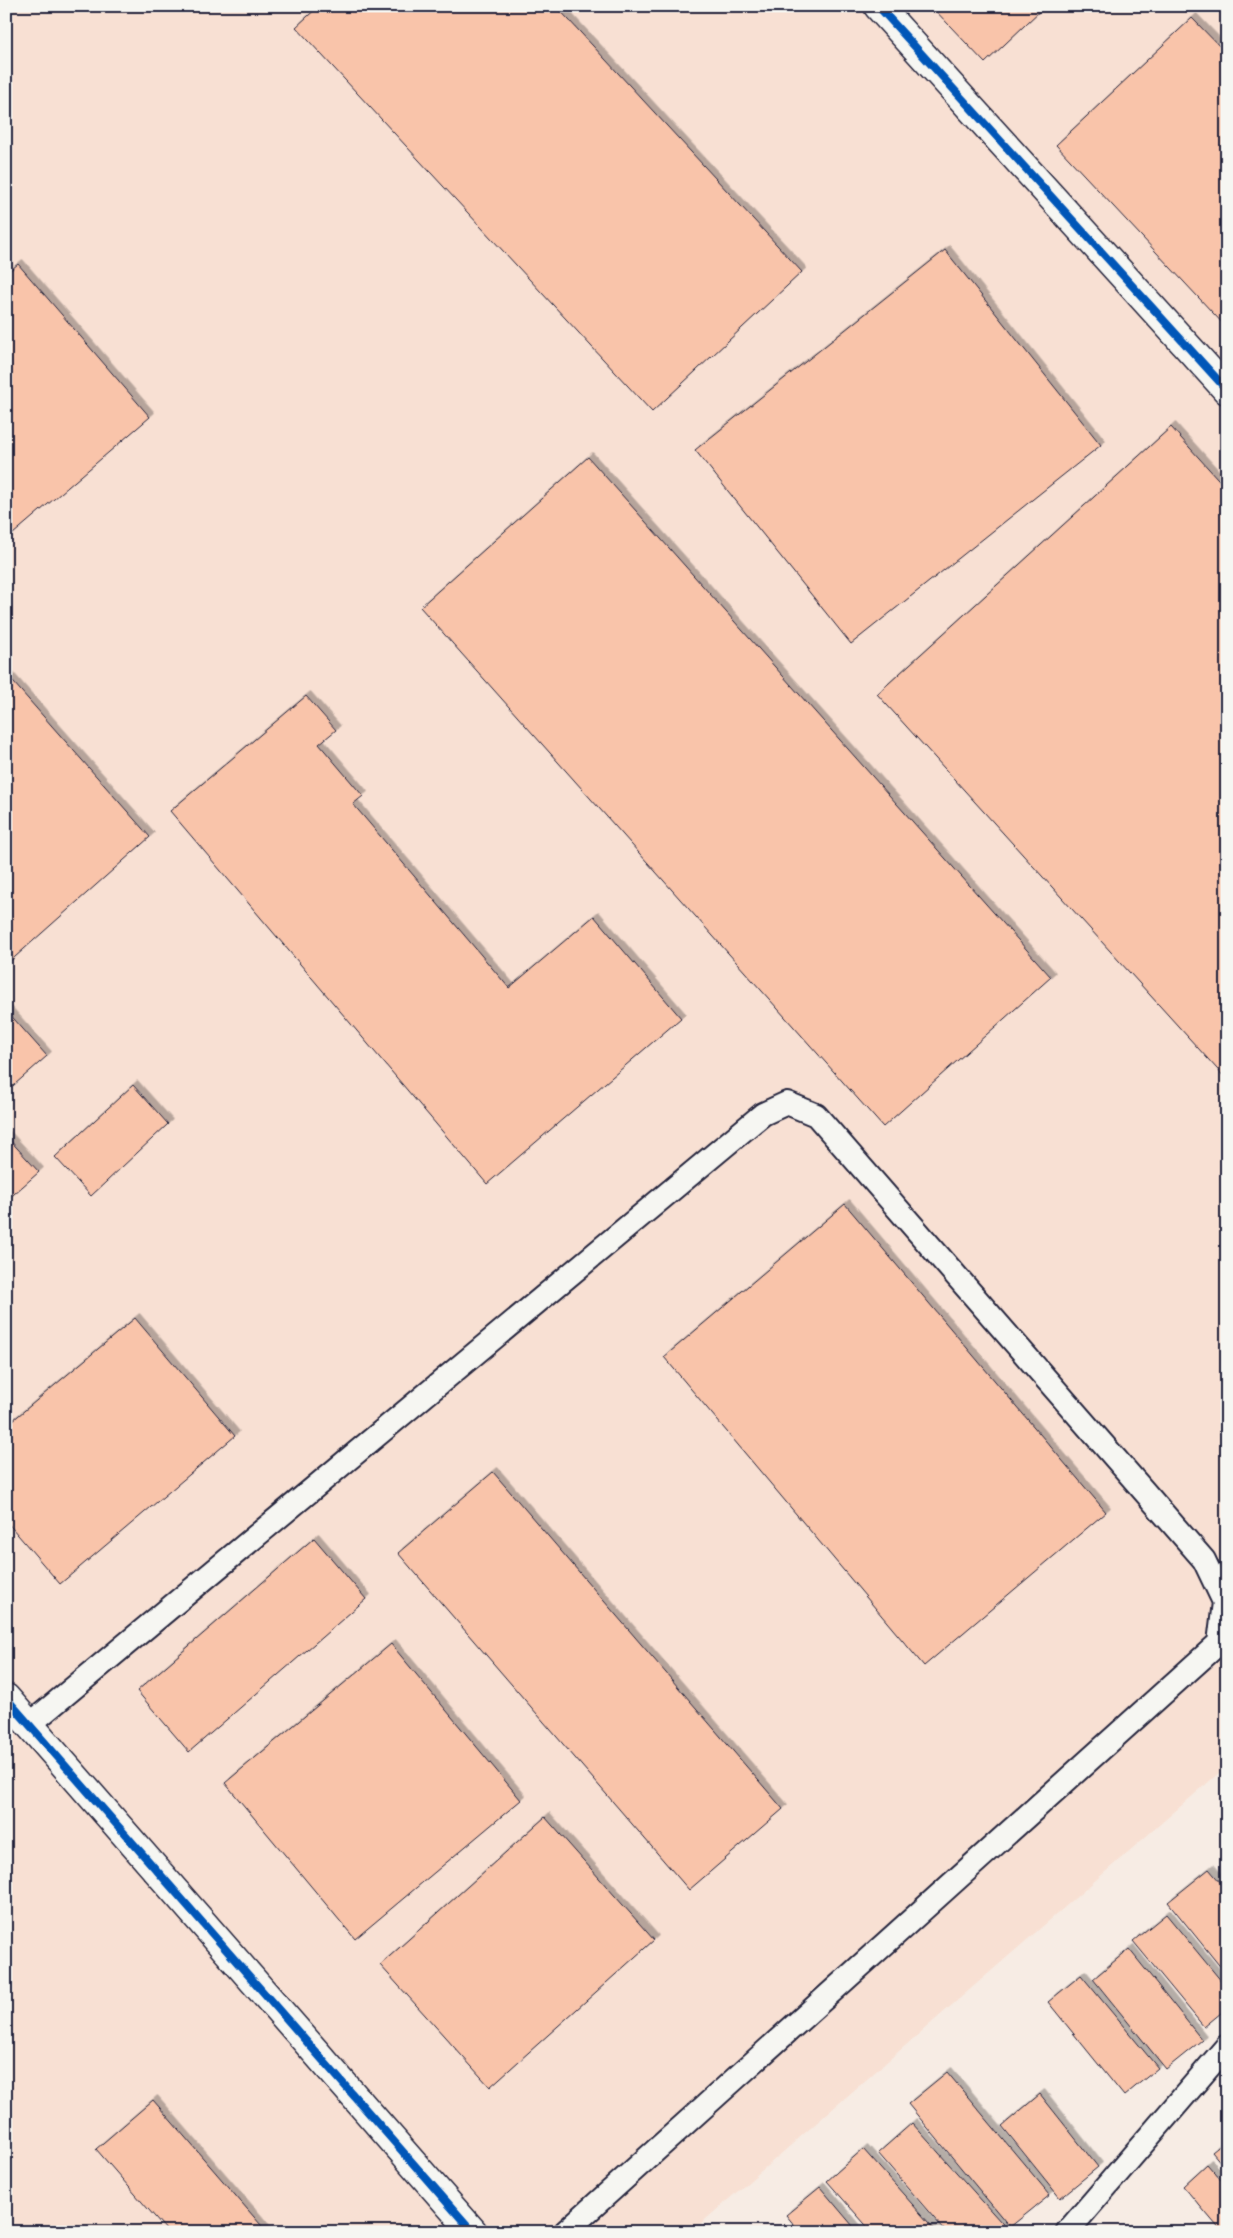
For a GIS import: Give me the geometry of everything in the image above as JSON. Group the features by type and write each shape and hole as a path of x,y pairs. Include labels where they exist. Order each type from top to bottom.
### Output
{"street":[{"path":"878,6 1227,390"},
{"path":"6,1698 473,2232"}],"lane":[{"path":"29,1725 762,1114 788,1103 816,1115 1204,1560 1224,1602 1219,1643 565,2232"},
{"path":"1067,2232 1227,2046"}],"shaded area":[{"path":"6,6 1227,6 1227,1766 691,2232 6,2232"}],"building":[{"path":"319,6 556,6 802,272 652,412 296,27"},
{"path":"931,6 1045,6 985,63"},
{"path":"1192,18 1227,54 1227,328 1056,145"},
{"path":"945,250 1101,445 851,644 695,450"},
{"path":"18,264 150,417 6,540 6,274"},
{"path":"1171,427 1227,489 1227,1080 877,694"},
{"path":"588,457 1051,977 883,1127 420,607"},
{"path":"6,674 150,837 6,965"},
{"path":"306,696 336,730 319,744 363,796 353,804 509,988 594,916 681,1018 487,1184 170,811"},
{"path":"6,1010 47,1056 6,1092"},
{"path":"133,1085 168,1124 91,1196 55,1157"},
{"path":"6,1136 39,1172 6,1201"},
{"path":"845,1204 1106,1512 924,1666 664,1357"},
{"path":"135,1318 235,1436 60,1584 6,1521 6,1426"},
{"path":"493,1472 783,1809 689,1890 398,1553"},
{"path":"314,1538 366,1599 189,1752 137,1691"},
{"path":"391,1644 521,1800 355,1939 225,1783"},
{"path":"545,1817 654,1940 490,2087 380,1965"},
{"path":"1209,1869 1227,1890 1227,1975 1168,1902"},
{"path":"1166,1914 1227,1988 1227,2008 1204,2027 1133,1941"},
{"path":"1129,1949 1202,2040 1166,2069 1093,1979"},
{"path":"1081,1975 1158,2068 1124,2096 1048,2002"},
{"path":"947,2072 1050,2195 1010,2227 908,2104"},
{"path":"1040,2094 1098,2167 1060,2198 1002,2126"},
{"path":"153,2100 267,2232 168,2232 96,2149"},
{"path":"912,2123 1010,2232 946,2232 878,2153"},
{"path":"1227,2140 1227,2170 1212,2152"},
{"path":"863,2149 937,2232 872,2232 827,2181"},
{"path":"1207,2164 1227,2187 1227,2232 1222,2232 1183,2186"},
{"path":"820,2187 858,2232 800,2232 786,2215"}],"cycle path":[{"path":"878,6 1227,390"},
{"path":"6,1698 473,2232"}]}
